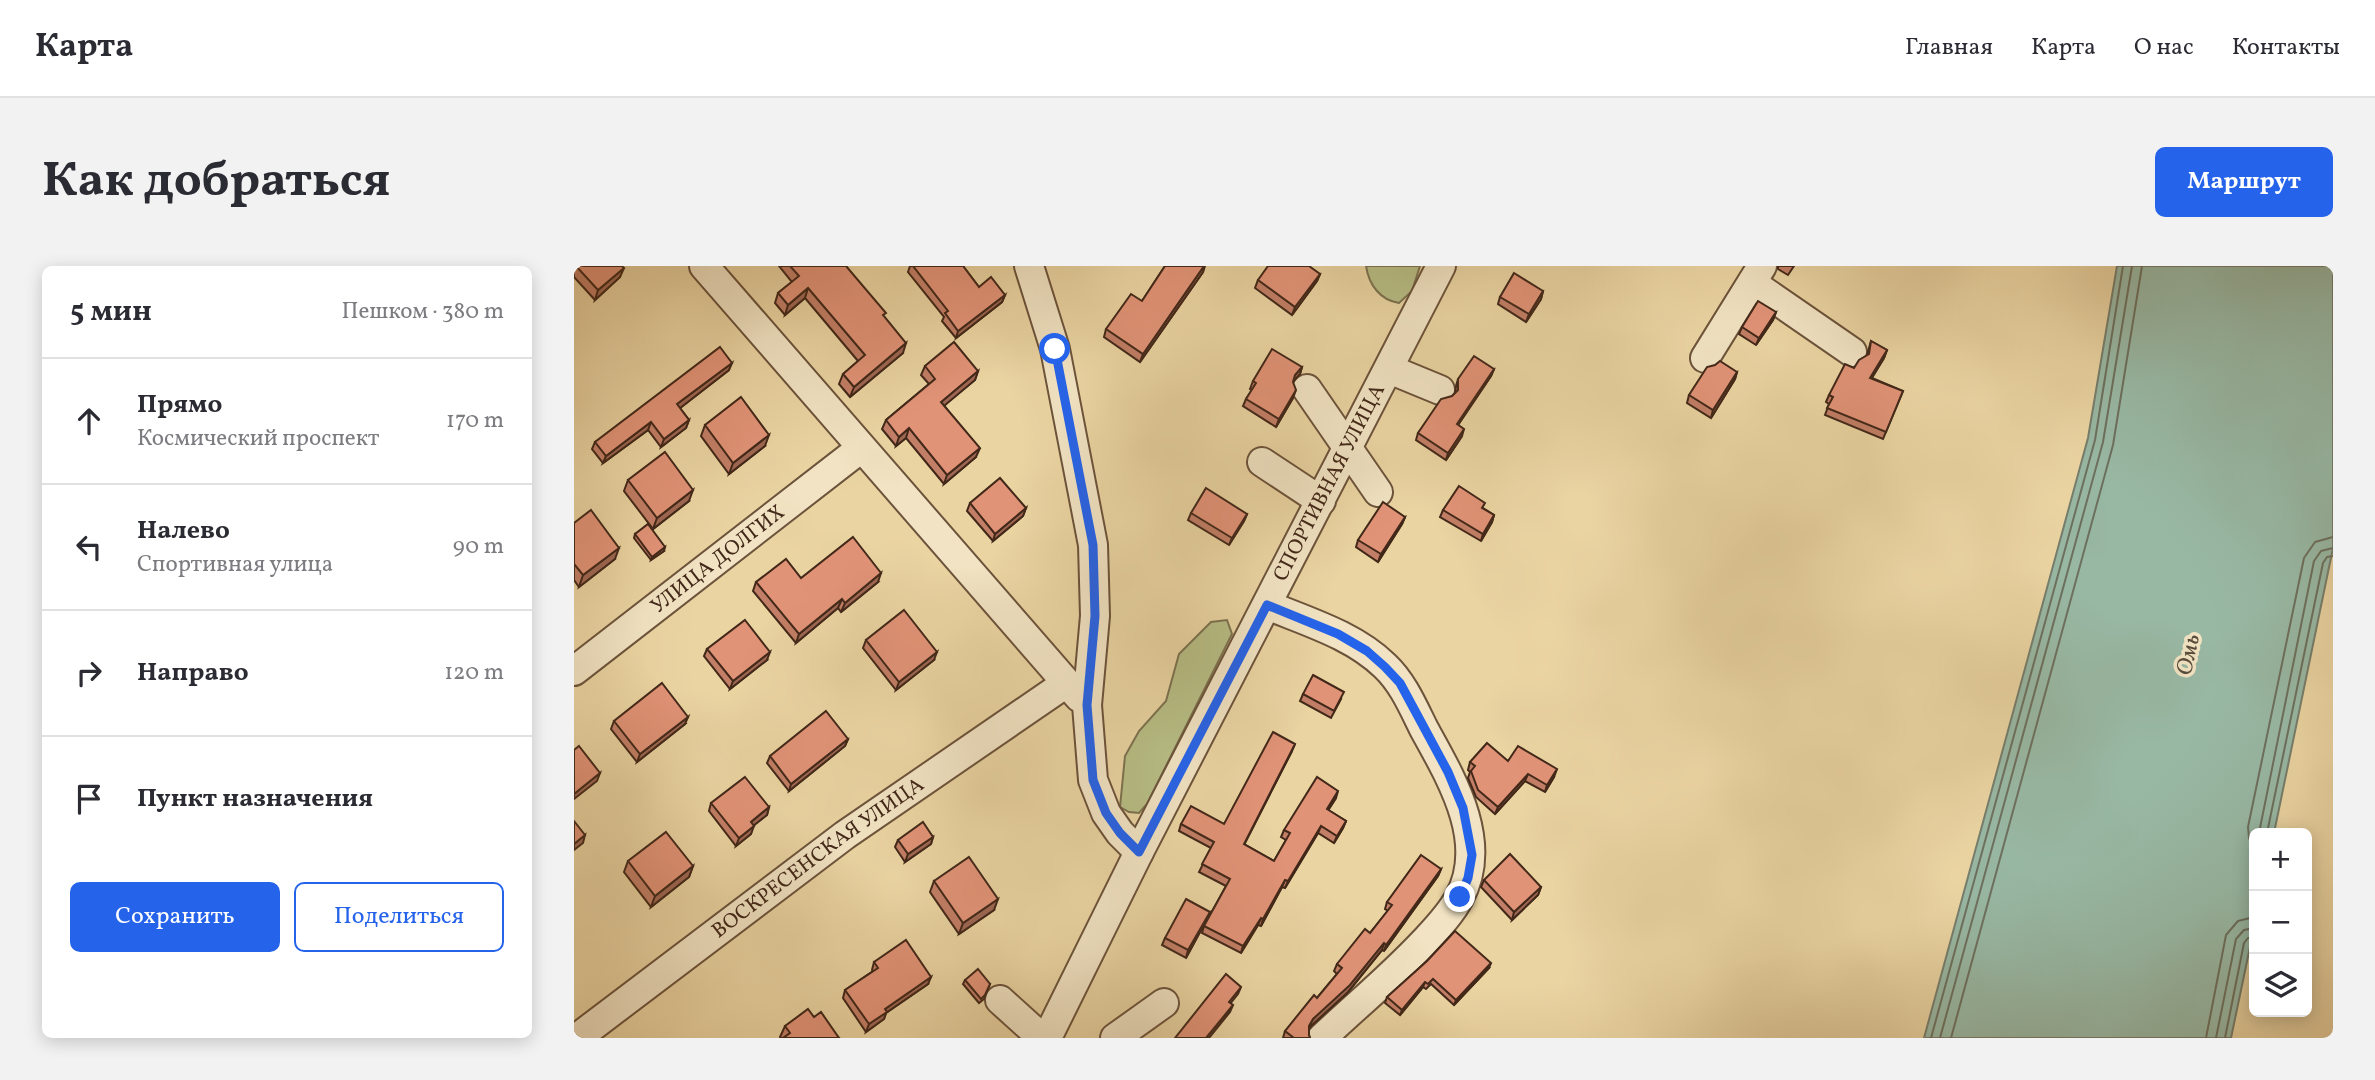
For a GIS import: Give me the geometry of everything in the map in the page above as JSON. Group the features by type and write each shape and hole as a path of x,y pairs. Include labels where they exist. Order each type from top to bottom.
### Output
{"street":[{"path":"704,266 1065,684 1087,705"},
{"path":"1029,266 1055,349 1093,545 1095,616 1087,705 1093,780 1106,813 1120,833 1139,852"},
{"name":"СПОРТИВНАЯ УЛИЦА","path":"1045,1038 1441,266"},
{"path":"1705,358 1757,274 1852,352"},
{"path":"1389,369 1440,390"},
{"path":"1307,389 1378,492"},
{"name":"УЛИЦА ДОЛГИХ","path":"574,671 860,449"},
{"path":"1262,462 1321,501"},
{"path":"1267,605 1338,634 1367,651 1400,683 1448,772 1463,808 1472,855 1468,878 1447,918 1322,1038"},
{"name":"ВОСКРЕСЕНСКАЯ УЛИЦА","path":"577,1038 845,835 1065,684"},
{"path":"1000,1000 1045,1038"},
{"path":"1115,1038 1164,1003"}],"green space":[{"path":"1366,266 1420,266 1412,291 1399,303 1386,299 1376,290"},
{"path":"1227,620 1232,634 1147,804 1139,813 1129,812 1120,807 1125,756 1139,731 1166,701 1179,654 1211,622"}],"water":[{"name":"Омь","path":"2117,266 2333,266 2333,548 2275,828 2249,828 2249,952 2231,1038 1924,1038 2088,438"}],"building":[{"path":"576,266 622,266 624,268 598,290"},
{"path":"790,266 846,266 886,313 883,315 906,343 854,387 843,374 865,355 808,288 788,305 778,293 799,276"},
{"path":"913,266 963,266 979,287 991,277 1005,295 958,331 945,313 948,311"},
{"path":"1165,266 1204,266 1143,354 1106,329 1131,294 1142,301"},
{"path":"1268,266 1309,266 1320,274 1295,307 1258,280"},
{"path":"1514,273 1543,291 1529,314 1500,297"},
{"path":"1758,301 1776,312 1759,338 1742,327"},
{"path":"1871,341 1887,350 1870,378 1903,391 1886,432 1827,408 1833,397 1829,395 1845,364 1854,368 1859,360 1869,354"},
{"path":"954,342 978,371 941,402 980,448 947,475 909,428 899,437 886,420 935,379 925,366"},
{"path":"720,347 732,363 677,404 689,420 664,439 651,422 606,456 595,442"},
{"path":"1272,349 1302,367 1293,382 1296,390 1279,419 1246,399"},
{"path":"1474,356 1494,369 1457,424 1464,429 1448,453 1418,433 1441,399 1452,396 1458,390 1458,379"},
{"path":"1720,361 1737,372 1713,410 1689,395 1707,367"},
{"path":"741,397 769,435 733,463 705,425"},
{"path":"665,452 693,490 657,518 628,480"},
{"path":"1000,478 1026,508 995,534 970,503"},
{"path":"1459,486 1485,503 1482,508 1494,515 1483,534 1443,510"},
{"path":"1206,488 1247,514 1232,538 1191,513"},
{"path":"1383,502 1405,517 1381,554 1358,540"},
{"path":"591,510 619,548 583,575 574,564 574,523"},
{"path":"648,524 665,547 652,557 635,534"},
{"path":"853,537 881,573 845,603 842,599 799,634 756,582 786,559 801,578"},
{"path":"904,610 937,652 899,682 866,640"},
{"path":"745,620 770,652 733,681 707,649"},
{"path":"1313,675 1344,692 1334,711 1303,694"},
{"path":"662,683 688,717 640,754 614,721"},
{"path":"826,711 848,739 791,784 770,756"},
{"path":"1273,732 1295,744 1244,844 1274,861 1290,833 1284,830 1317,777 1338,791 1327,809 1346,821 1337,836 1321,826 1288,881 1285,880 1263,919 1261,918 1243,946 1204,926 1230,879 1202,864 1214,842 1181,824 1191,806 1224,824"},
{"path":"1487,743 1508,761 1518,746 1557,769 1547,785 1528,774 1498,807 1478,790 1471,771 1475,766 1470,762"},
{"path":"579,746 600,773 574,794 574,750"},
{"path":"745,777 769,807 751,822 754,826 739,838 711,803"},
{"path":"574,821 585,835 574,844"},
{"path":"923,822 933,837 908,854 898,840"},
{"path":"666,832 693,866 655,896 628,861"},
{"path":"1510,854 1541,887 1514,912 1484,880"},
{"path":"1421,855 1441,869 1386,945 1384,943 1350,985 1313,1019 1309,1026 1310,1038 1294,1038 1285,1031 1314,995 1317,998 1342,968 1337,964 1365,929 1370,933 1392,905 1387,902"},
{"path":"969,857 998,899 963,923 934,881"},
{"path":"1186,899 1210,912 1188,950 1165,938"},
{"path":"1455,931 1491,963 1456,1000 1433,979 1428,984 1425,982 1402,1010 1387,997"},
{"path":"906,940 931,977 885,1009 887,1012 869,1024 845,990 878,968 874,962"},
{"path":"978,969 990,984 981,999 965,980"},
{"path":"1226,974 1241,987 1229,1002 1233,1005 1206,1038 1175,1038"},
{"path":"808,1009 814,1017 821,1012 839,1038 783,1038 790,1033 785,1026"}],"route":[{"path":"1055,349 1093,545 1095,616 1087,705 1093,780 1106,813 1120,833 1139,852 1267,605 1338,634 1367,651 1400,683 1448,772 1463,808 1472,855 1468,878 1460,897"}]}
